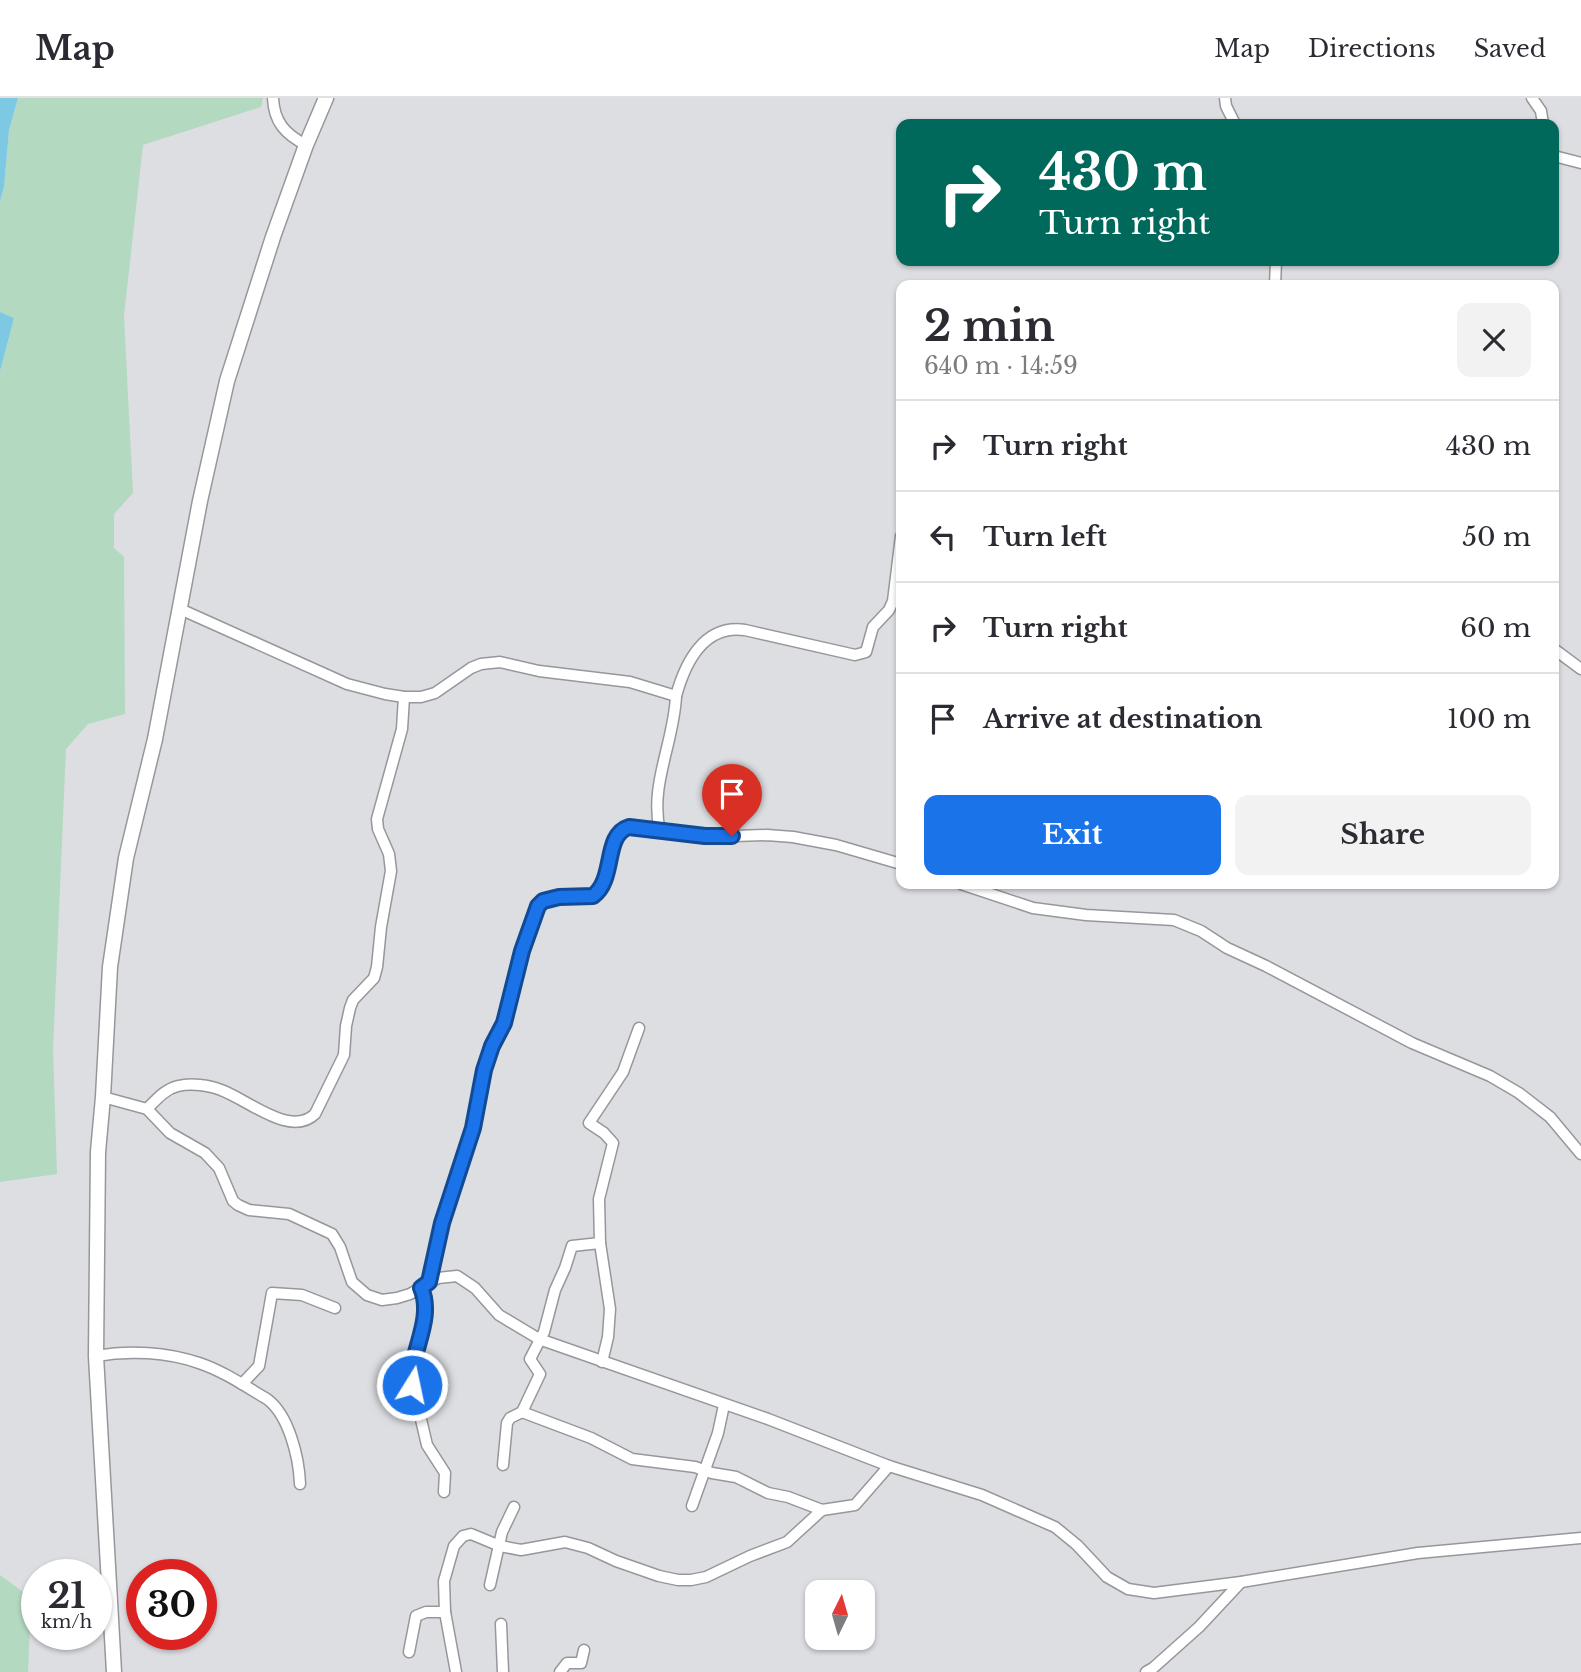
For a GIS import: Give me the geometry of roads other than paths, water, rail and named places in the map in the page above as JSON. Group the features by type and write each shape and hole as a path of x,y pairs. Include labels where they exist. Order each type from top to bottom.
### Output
{"main road":[{"path":"114,1672 96,1356 98,1152 110,967 126,858 155,739 200,501 227,381 273,237 326,98"}],"street":[{"path":"273,98 278,122 294,139 306,145"},
{"path":"1225,98 1233,119"},
{"path":"1532,98 1541,111 1542,119"},
{"path":"1559,157 1581,163"},
{"path":"660,832 656,808 657,791 673,727 681,675 690,658 716,633 726,630 745,630 855,655 866,652 873,627 889,610 896,572"},
{"path":"180,609 347,684 404,697 421,697 435,693 471,668 481,664 500,663 539,671 630,682 676,696"},
{"path":"1559,653 1581,669"},
{"path":"147,1109 170,1089 195,1085 221,1090 276,1118 291,1122 302,1122 315,1114 344,1055 345,1026 350,1008 374,978 377,967 380,927 391,871 389,854 378,829 377,819 402,729 404,697"},
{"path":"444,1492 445,1473 427,1445 411,1377 421,1339 425,1285 473,1128 484,1070 504,1023 534,913 543,901 552,898 593,896 598,892 609,869 617,834 629,827 705,836 793,837 836,845 896,863"},
{"path":"976,889 1033,908 1086,915 1174,920 1186,924 1227,948 1412,1043 1490,1076 1550,1116 1581,1154"},
{"path":"602,1363 608,1337 610,1309 600,1243 599,1199 613,1143 589,1123 622,1072 639,1028"},
{"path":"103,1097 147,1109 170,1133 212,1159 238,1206 249,1210 289,1214 332,1234 340,1247 352,1282 367,1295 382,1300 397,1298 448,1275 467,1281 499,1315 539,1339 768,1419 890,1466 982,1495 1055,1527 1077,1545 1107,1577 1128,1589 1154,1593 1241,1582 1418,1553 1581,1538"},
{"path":"503,1465 505,1429 510,1418 522,1412 540,1374 530,1361 544,1332 555,1290 572,1246 600,1243"},
{"path":"242,1384 259,1366 272,1293 302,1295 335,1308"},
{"path":"96,1356 131,1353 200,1363 274,1404 282,1415 298,1457 300,1484"},
{"path":"692,1506 718,1433 724,1405"},
{"path":"522,1412 591,1438 632,1459 704,1469 743,1479 768,1493 788,1497 822,1510 855,1505 890,1466"},
{"path":"489,1585 502,1532 514,1507"},
{"path":"456,1672 445,1612 444,1581 458,1539 471,1534 500,1546 531,1549 565,1542 588,1548 659,1576 691,1580 706,1577 787,1542 822,1510"},
{"path":"1146,1672 1199,1627 1241,1582"},
{"path":"409,1652 416,1616 426,1612 445,1612"},
{"path":"501,1624 503,1672"},
{"path":"560,1672 567,1663 581,1663 584,1650"}],"water":[{"path":"0,98 18,98 9,130 4,187 0,201"},
{"path":"0,312 14,318 0,371"}]}
